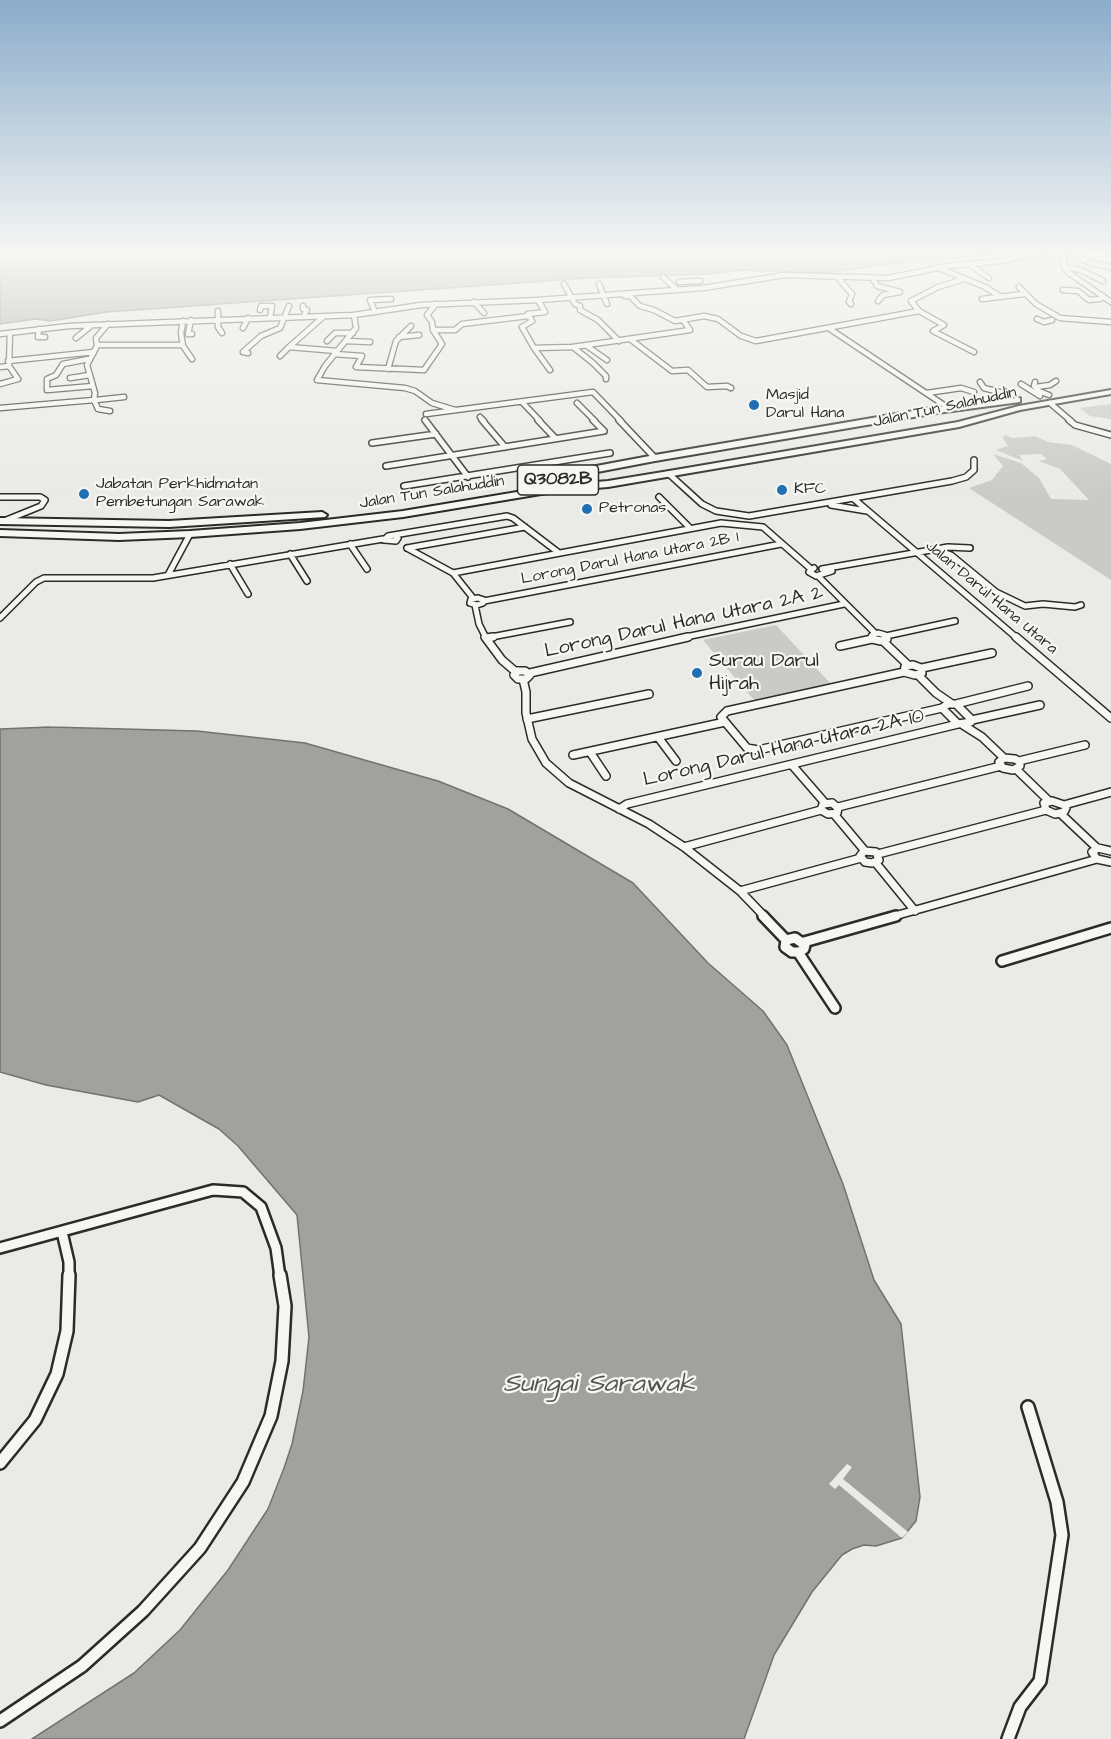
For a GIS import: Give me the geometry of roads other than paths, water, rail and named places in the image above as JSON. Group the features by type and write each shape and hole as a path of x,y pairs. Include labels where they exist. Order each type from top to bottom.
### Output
{"highway":[{"name":"Jalan Tun Salahuddin","path":"1,521 169,524 360,512 565,479 591,470 655,458 951,408 1011,402 1042,393 1111,384"},
{"name":"Jalan Tun Salahuddin","path":"0,533 55,536 190,534 382,517 559,488 596,486 959,424 1019,408 1042,393 1111,392"},
{"path":"55,536 50,530 62,523"}],"street":[{"path":"5,390 0,384 18,379 9,363 10,333"},
{"path":"38,333 38,337 45,336"},
{"path":"76,338 82,333"},
{"path":"100,333 97,345 87,364 98,409 110,411"},
{"path":"181,333 183,345 192,359"},
{"path":"188,333 192,334"},
{"path":"248,353 243,352 266,333"},
{"path":"280,356 306,333"},
{"path":"327,341 334,333"},
{"path":"353,333 335,352 317,380 405,388 415,391 432,404 459,411"},
{"path":"388,369 399,337 403,333"},
{"path":"356,367 425,370 430,358 442,344 436,333"},
{"path":"526,333 550,370"},
{"path":"611,333 619,341"},
{"path":"534,348 587,346 669,333"},
{"path":"737,333 756,341 804,333"},
{"path":"836,333 951,408"},
{"path":"939,333 974,352"},
{"path":"399,337 419,335"},
{"path":"630,339 672,371 688,370 707,387 727,386 731,388"},
{"path":"347,341 369,342"},
{"path":"97,345 183,345"},
{"path":"587,346 607,360"},
{"path":"289,347 362,356 344,382"},
{"path":"573,347 599,369 606,379"},
{"path":"0,351 10,350"},
{"path":"0,367 9,363 94,352"},
{"path":"89,359 63,364 55,376 47,379 47,390 93,386"},
{"path":"70,378 90,375"},
{"path":"1042,393 1056,381"},
{"path":"980,382 984,388 1003,393"},
{"path":"1021,384 1042,393 1075,425 1111,435"},
{"path":"927,393 963,386 974,392"},
{"path":"997,389 1011,402"},
{"path":"426,414 523,403 592,392 655,458"},
{"path":"0,408 124,397"},
{"path":"523,403 555,438"},
{"path":"386,466 604,431 577,404"},
{"path":"480,417 505,447"},
{"path":"425,420 468,477"},
{"path":"372,443 436,434"},
{"path":"404,486 610,453"},
{"path":"669,474 702,504 716,511 733,514 772,514 959,479 974,470 974,460"},
{"path":"0,497 40,497 45,500 41,506 1,521"},
{"path":"659,497 690,528"},
{"name":"Jalan Darul Hana Utara","path":"854,499 1111,718"},
{"path":"827,504 868,512"},
{"path":"0,618 36,582 44,578 153,578 350,544 384,539 386,542 507,516 559,553"},
{"path":"453,573 721,523 758,526 763,527 810,569 810,573 818,576 874,636"},
{"path":"407,548 525,527"},
{"path":"168,575 190,534"},
{"path":"394,539 453,573 474,602 478,624 486,638 502,660 516,672"},
{"path":"350,544 366,569"},
{"name":"Lorong Darul Hana Utara 2B 1","path":"474,602 480,598 484,601 781,544"},
{"path":"810,569 824,571 948,547 969,548"},
{"path":"938,550 951,555 996,592 1025,606 1043,604 1075,607 1081,605"},
{"path":"290,554 307,581"},
{"path":"230,564 248,594"},
{"path":"818,576 824,571"},
{"name":"Lorong Darul Hana Utara 2A 2","path":"530,673 576,664 634,648 844,604"},
{"path":"840,646 874,636 884,638 955,621"},
{"path":"486,638 570,622"},
{"path":"884,638 906,668"},
{"path":"992,653 920,672 906,668 722,714 725,722 747,748 758,750 1028,686"},
{"path":"525,670 530,673 530,677 515,678 516,672 525,670"},
{"path":"920,672 948,705 972,721 982,737"},
{"path":"523,679 527,719 538,752 558,775 584,792 620,809 684,847 740,891 786,940"},
{"path":"527,719 649,694"},
{"path":"948,705 960,724 982,737 1004,758"},
{"name":"Lorong Darul Hana Utara 2A 10","path":"620,809 627,804 1040,705"},
{"path":"573,756 725,722"},
{"path":"658,737 676,761"},
{"path":"684,847 823,807 836,810 1001,766 1018,765 1085,745"},
{"path":"590,752 606,776"},
{"path":"1001,766 1000,760 1011,758 1049,801 1064,805 1111,792"},
{"path":"792,765 823,807"},
{"path":"1046,810 1044,803 1049,801"},
{"path":"1061,814 1065,811 1064,805"},
{"path":"836,810 863,855"},
{"path":"740,891 863,855 876,858 1046,810 1054,814 1061,814 1097,848 1111,851"},
{"path":"1097,848 1092,852 1097,859"},
{"path":"876,858 915,911"},
{"path":"786,940 795,938 804,942 1097,859 1111,862"},
{"path":"1002,960 1111,928"},
{"path":"786,940 784,944 786,949 798,952 804,949 804,942"},
{"path":"798,952 835,1008"},
{"path":"0,1248 213,1190 243,1192 261,1207 276,1248 285,1306 282,1361 271,1416 243,1482 200,1548 143,1611 82,1666 0,1721"},
{"path":"0,1463 35,1420 57,1374 67,1331 69,1262 62,1232"},
{"path":"1008,1739 1020,1707 1040,1681 1062,1535 1057,1502 1028,1407"}],"water":[{"name":"Sungai Sarawak","path":"50,727 197,731 305,743 438,781 508,809 633,883 708,963 763,1011 787,1045 843,1184 874,1280 901,1324 920,1497 916,1521 902,1538 876,1546 864,1545 842,1555 812,1592 774,1655 744,1739 32,1739 134,1673 180,1630 228,1570 268,1509 284,1468 292,1444 303,1391 309,1337 297,1215 238,1146 219,1129 159,1095 138,1102 46,1085 0,1072 0,729"}],"place":[{"name":"Masjid Darul Hana","path":"754,405"},
{"name":"KFC","path":"782,490"},
{"name":"Jabatan Perkhidmatan Pembetungan Sarawak","path":"84,494"},
{"name":"Petronas","path":"587,509"},
{"name":"Surau Darul Hijrah","path":"697,673"}]}
